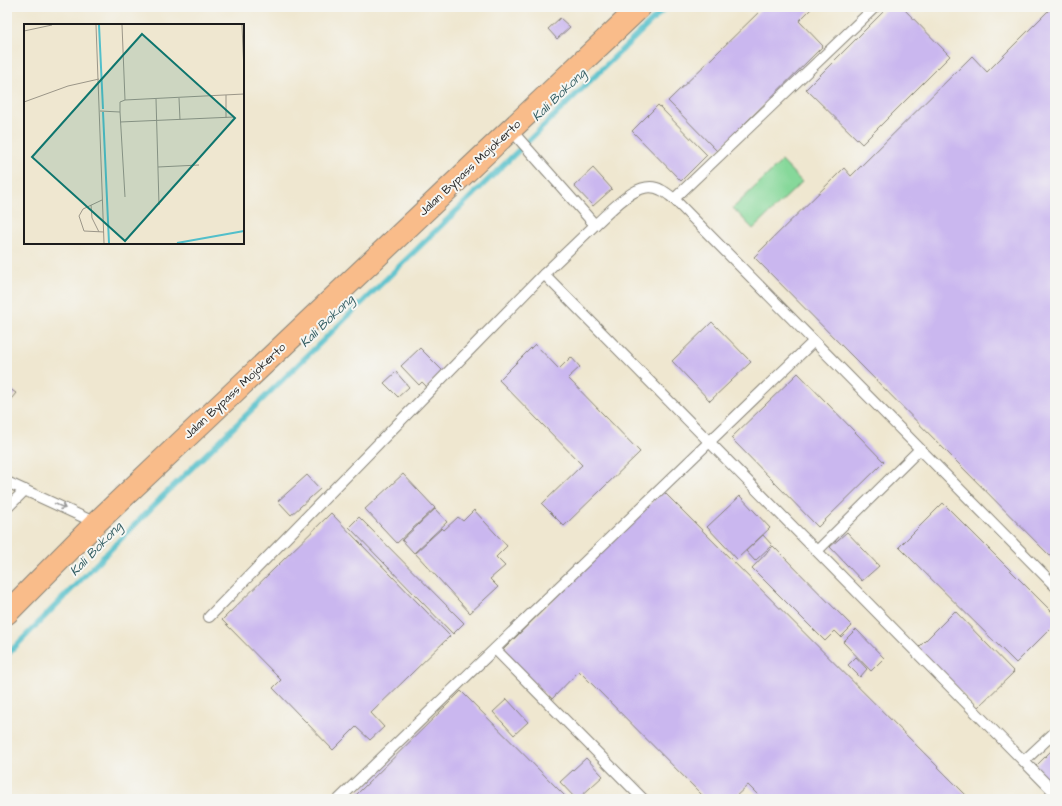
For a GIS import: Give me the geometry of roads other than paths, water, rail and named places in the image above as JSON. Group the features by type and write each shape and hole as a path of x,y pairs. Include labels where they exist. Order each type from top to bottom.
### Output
{"highway":[{"name":"Jalan Bypass Mojokerto","path":"7,613 96,523 515,135 640,7"}],"lane":[{"path":"674,199 874,7"},
{"path":"515,135 595,225"},
{"path":"209,617 544,274 595,225 633,192 642,187 661,189 674,199 919,450 1055,586"},
{"path":"544,274 1055,793"},
{"path":"339,799 813,342"},
{"path":"817,551 919,450"},
{"path":"7,482 96,523"},
{"path":"7,508 25,490"},
{"path":"494,649 643,799"},
{"path":"1024,762 1055,732"}],"waterway":[{"name":"Kali Bokong","path":"7,655 163,496 666,7"}]}
